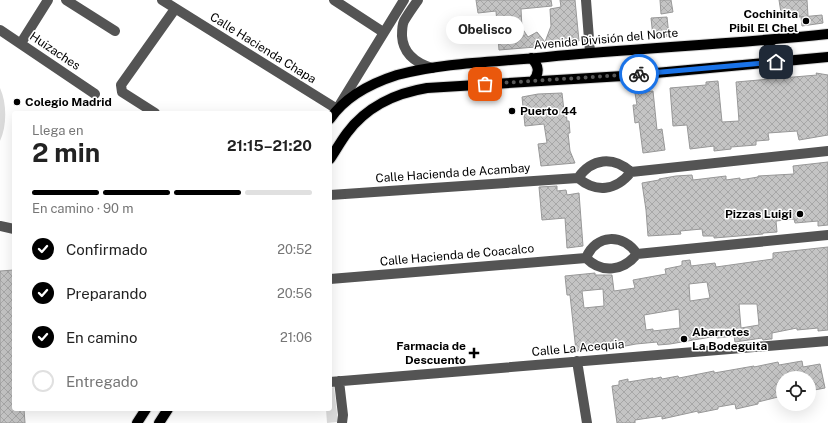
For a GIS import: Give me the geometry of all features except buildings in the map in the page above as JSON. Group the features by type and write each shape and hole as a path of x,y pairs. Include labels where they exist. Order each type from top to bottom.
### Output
{"main road":[{"name":"Avenida División del Norte","path":"332,116 337,109 356,94 372,85 398,75 432,68 590,52 784,39 828,34"},
{"path":"784,39 779,44 778,51 780,57 786,61"},
{"path":"765,40 770,44 772,51 770,59 767,62"},
{"path":"332,156 347,132 362,116 381,103 402,94 426,88 622,76 828,56"},
{"path":"546,57 542,65 542,69 544,76 549,80"},
{"path":"531,58 535,61 538,69 537,76 533,81"},
{"path":"809,58 828,65"},
{"path":"137,423 145,411"},
{"path":"159,423 167,411"}],"street":[{"path":"21,43 48,0"},
{"path":"66,0 115,31"},
{"name":"Calle Hacienda Chapa","path":"162,0 337,109"},
{"path":"334,0 383,32"},
{"path":"337,109 404,0"},
{"path":"418,0 403,22 403,43 413,60 432,68"},
{"path":"586,0 590,52"},
{"path":"152,111 122,92 121,85 175,9"},
{"name":"Huizaches","path":"0,30 95,94"},
{"path":"631,172 622,165 610,161 604,161 586,168 578,178 595,188 608,188 621,182 631,172 828,152"},
{"name":"Calle Hacienda de Acambay","path":"332,195 578,178"},
{"path":"0,226 12,229"},
{"path":"637,254 629,244 624,241 611,239 600,241 596,244 591,248 586,258 596,266 614,269 627,264 637,254 828,235"},
{"name":"Calle Hacienda de Coacalco","path":"332,279 586,258"},
{"name":"Calle La Acequia","path":"334,381 828,341"},
{"path":"577,361 587,423"},
{"path":"334,381 343,415 342,423"}],"shaded area":[{"path":"0,88 4,100 5,122 0,141"},
{"path":"334,387 338,422 327,423 326,411 332,411 332,388"}],"way so far":[{"path":"485,84 639,74"}],"place":[{"name":"Cochinita Pibil El Chel","path":"806,21"},
{"name":"Obelisco","path":"485,84"},
{"name":"Colegio Madrid","path":"17,102"},
{"name":"Puerto 44","path":"512,111"},
{"name":"Pizzas Luigi","path":"800,214"},
{"name":"Abarrotes La Bodeguita","path":"684,339"},
{"name":"Farmacia de Descuento","path":"474,353"}],"route":[{"path":"639,74 776,62"}]}
